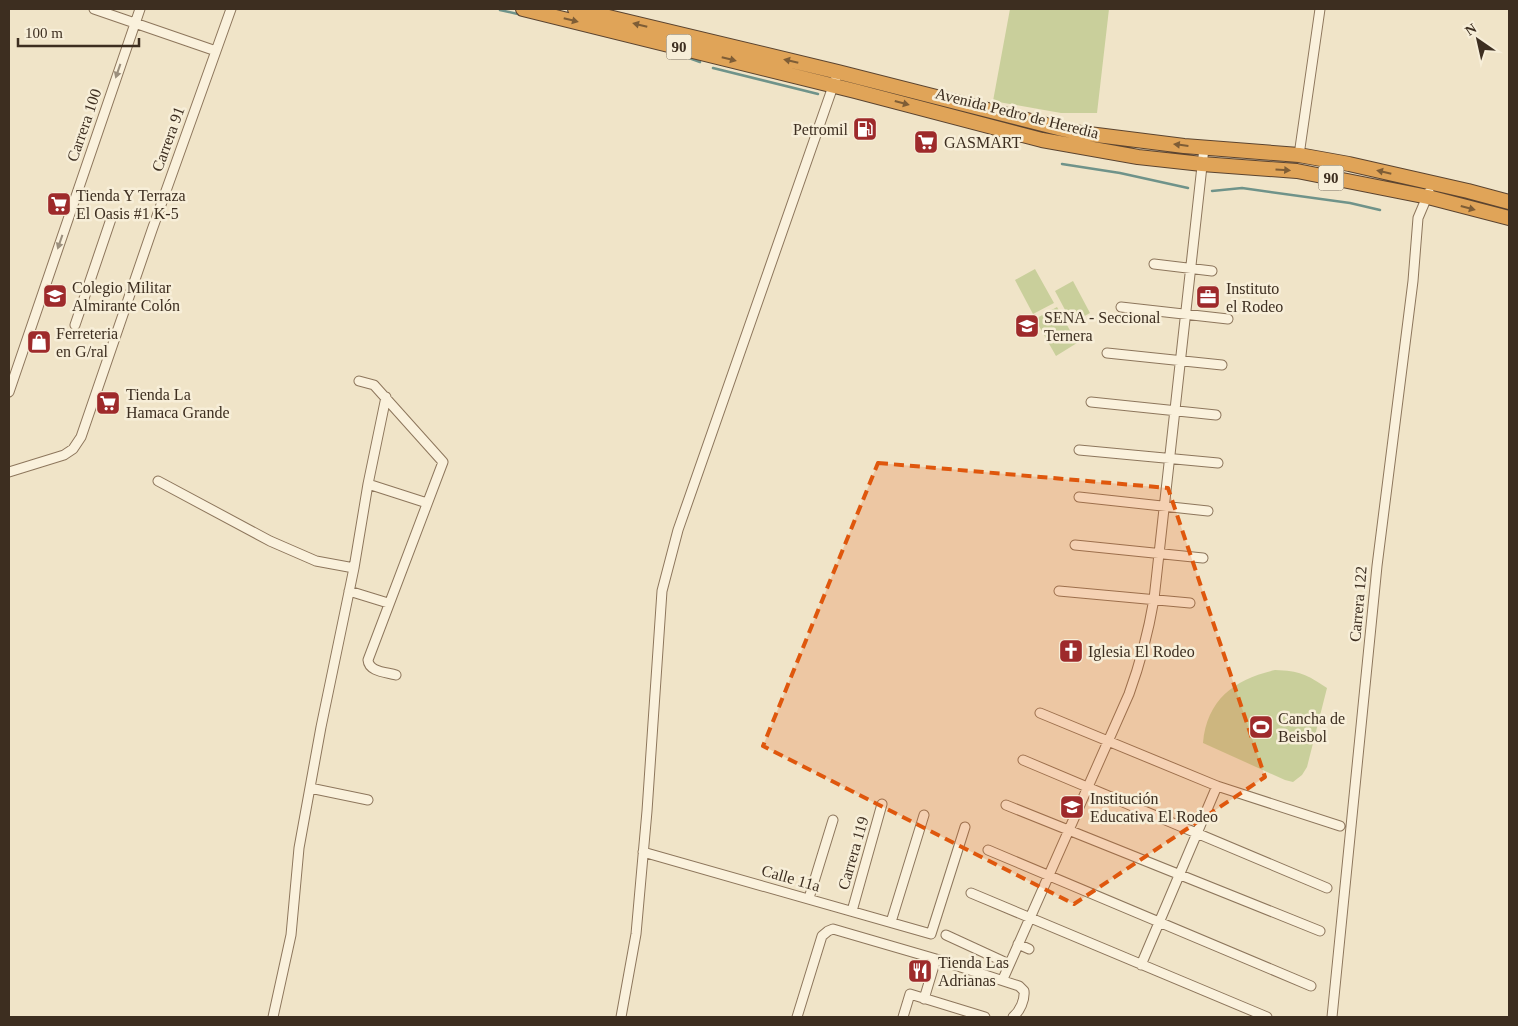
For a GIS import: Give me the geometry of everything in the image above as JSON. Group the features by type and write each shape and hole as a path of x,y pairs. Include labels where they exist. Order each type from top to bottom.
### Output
{"highway":[{"name":"Avenida Pedro de Heredia","path":"523,9 1062,129 1131,140 1299,155 1431,182 1509,202"},
{"name":"Avenida Pedro de Heredia","path":"575,9 836,79 1042,140 1138,157 1297,171 1428,197 1509,218"}],"street":[{"path":"94,9 216,51"},
{"name":"Carrera 100","path":"9,392 140,9"},
{"name":"Carrera 91","path":"9,472 64,455 73,449 81,437 231,9"},
{"path":"1299,155 1320,9"},
{"path":"621,1017 636,934 644,852 662,591 678,530 836,79"},
{"path":"1003,979 1142,660 1154,599 1204,148"},
{"name":"Carrera 122","path":"1332,1017 1377,566 1418,218 1428,197 1431,182"},
{"path":"75,325 112,216"},
{"path":"1154,264 1212,271"},
{"path":"1121,307 1228,319"},
{"path":"1107,353 1222,365"},
{"path":"359,381 374,385 443,462 368,660 368,665 371,668 396,675"},
{"path":"273,1017 290,935 299,848 321,727 350,591 368,484 386,397"},
{"path":"1091,402 1216,415"},
{"path":"1079,450 1218,463"},
{"path":"158,481 270,541 316,560 354,568"},
{"path":"368,484 427,503"},
{"path":"1079,497 1208,510"},
{"path":"1075,545 1159,552 1203,558"},
{"path":"350,591 388,604"},
{"path":"1059,591 1190,603"},
{"path":"1040,713 1217,786 1340,826"},
{"path":"1023,760 1327,888"},
{"path":"1141,965 1217,786"},
{"path":"310,788 368,800"},
{"name":"Carrera 119","path":"852,911 882,804"},
{"path":"1006,805 1320,931"},
{"path":"891,922 924,815"},
{"path":"809,898 833,820"},
{"name":"Calle 11a","path":"644,852 931,934 965,827"},
{"path":"988,850 1311,986"},
{"path":"971,893 1267,1017"},
{"path":"797,1017 822,936 828,930 839,931 936,959 1003,979 1019,986 1024,991 1024,998 1013,1017"},
{"path":"946,935 1009,964"},
{"path":"1018,944 1029,949"},
{"path":"924,999 936,959"},
{"path":"903,1017 910,994 985,1017"}],"highlighted area":[{"path":"878,463 1168,488 1265,777 1074,904 763,746"}],"green space":[{"path":"1010,9 1109,9 1097,113 1061,113 993,101"},
{"path":"1035,269 1054,303 1033,314 1015,280"},
{"path":"1073,281 1090,313 1072,323 1055,291"},
{"path":"1057,307 1077,343 1056,356 1035,319"},
{"name":"Cancha de Beisbol","path":"1275,670 1302,674 1314,679 1327,688 1307,767 1302,775 1293,782 1203,743 1210,714 1226,693 1247,679"}],"waterway":[{"path":"500,10 522,15"},
{"path":"678,54 700,62"},
{"path":"713,68 818,94"},
{"path":"1062,164 1120,173 1188,188"},
{"path":"1212,191 1242,188 1350,203 1380,210"}],"place":[{"name":"Petromil","path":"865,129"},
{"name":"GASMART","path":"926,142"},
{"name":"Tienda Y Terraza El Oasis #1 K-5","path":"59,204"},
{"name":"Colegio Militar Almirante Colón","path":"55,296"},
{"name":"Instituto el Rodeo","path":"1208,297"},
{"name":"SENA - Seccional Ternera","path":"1027,326"},
{"name":"Ferreteria en G/ral","path":"39,342"},
{"name":"Tienda La Hamaca Grande","path":"108,403"},
{"name":"Iglesia El Rodeo","path":"1071,651"},
{"name":"Cancha de Beisbol","path":"1261,727"},
{"name":"Institución Educativa El Rodeo","path":"1072,807"},
{"name":"Tienda Las Adrianas","path":"920,971"}]}
